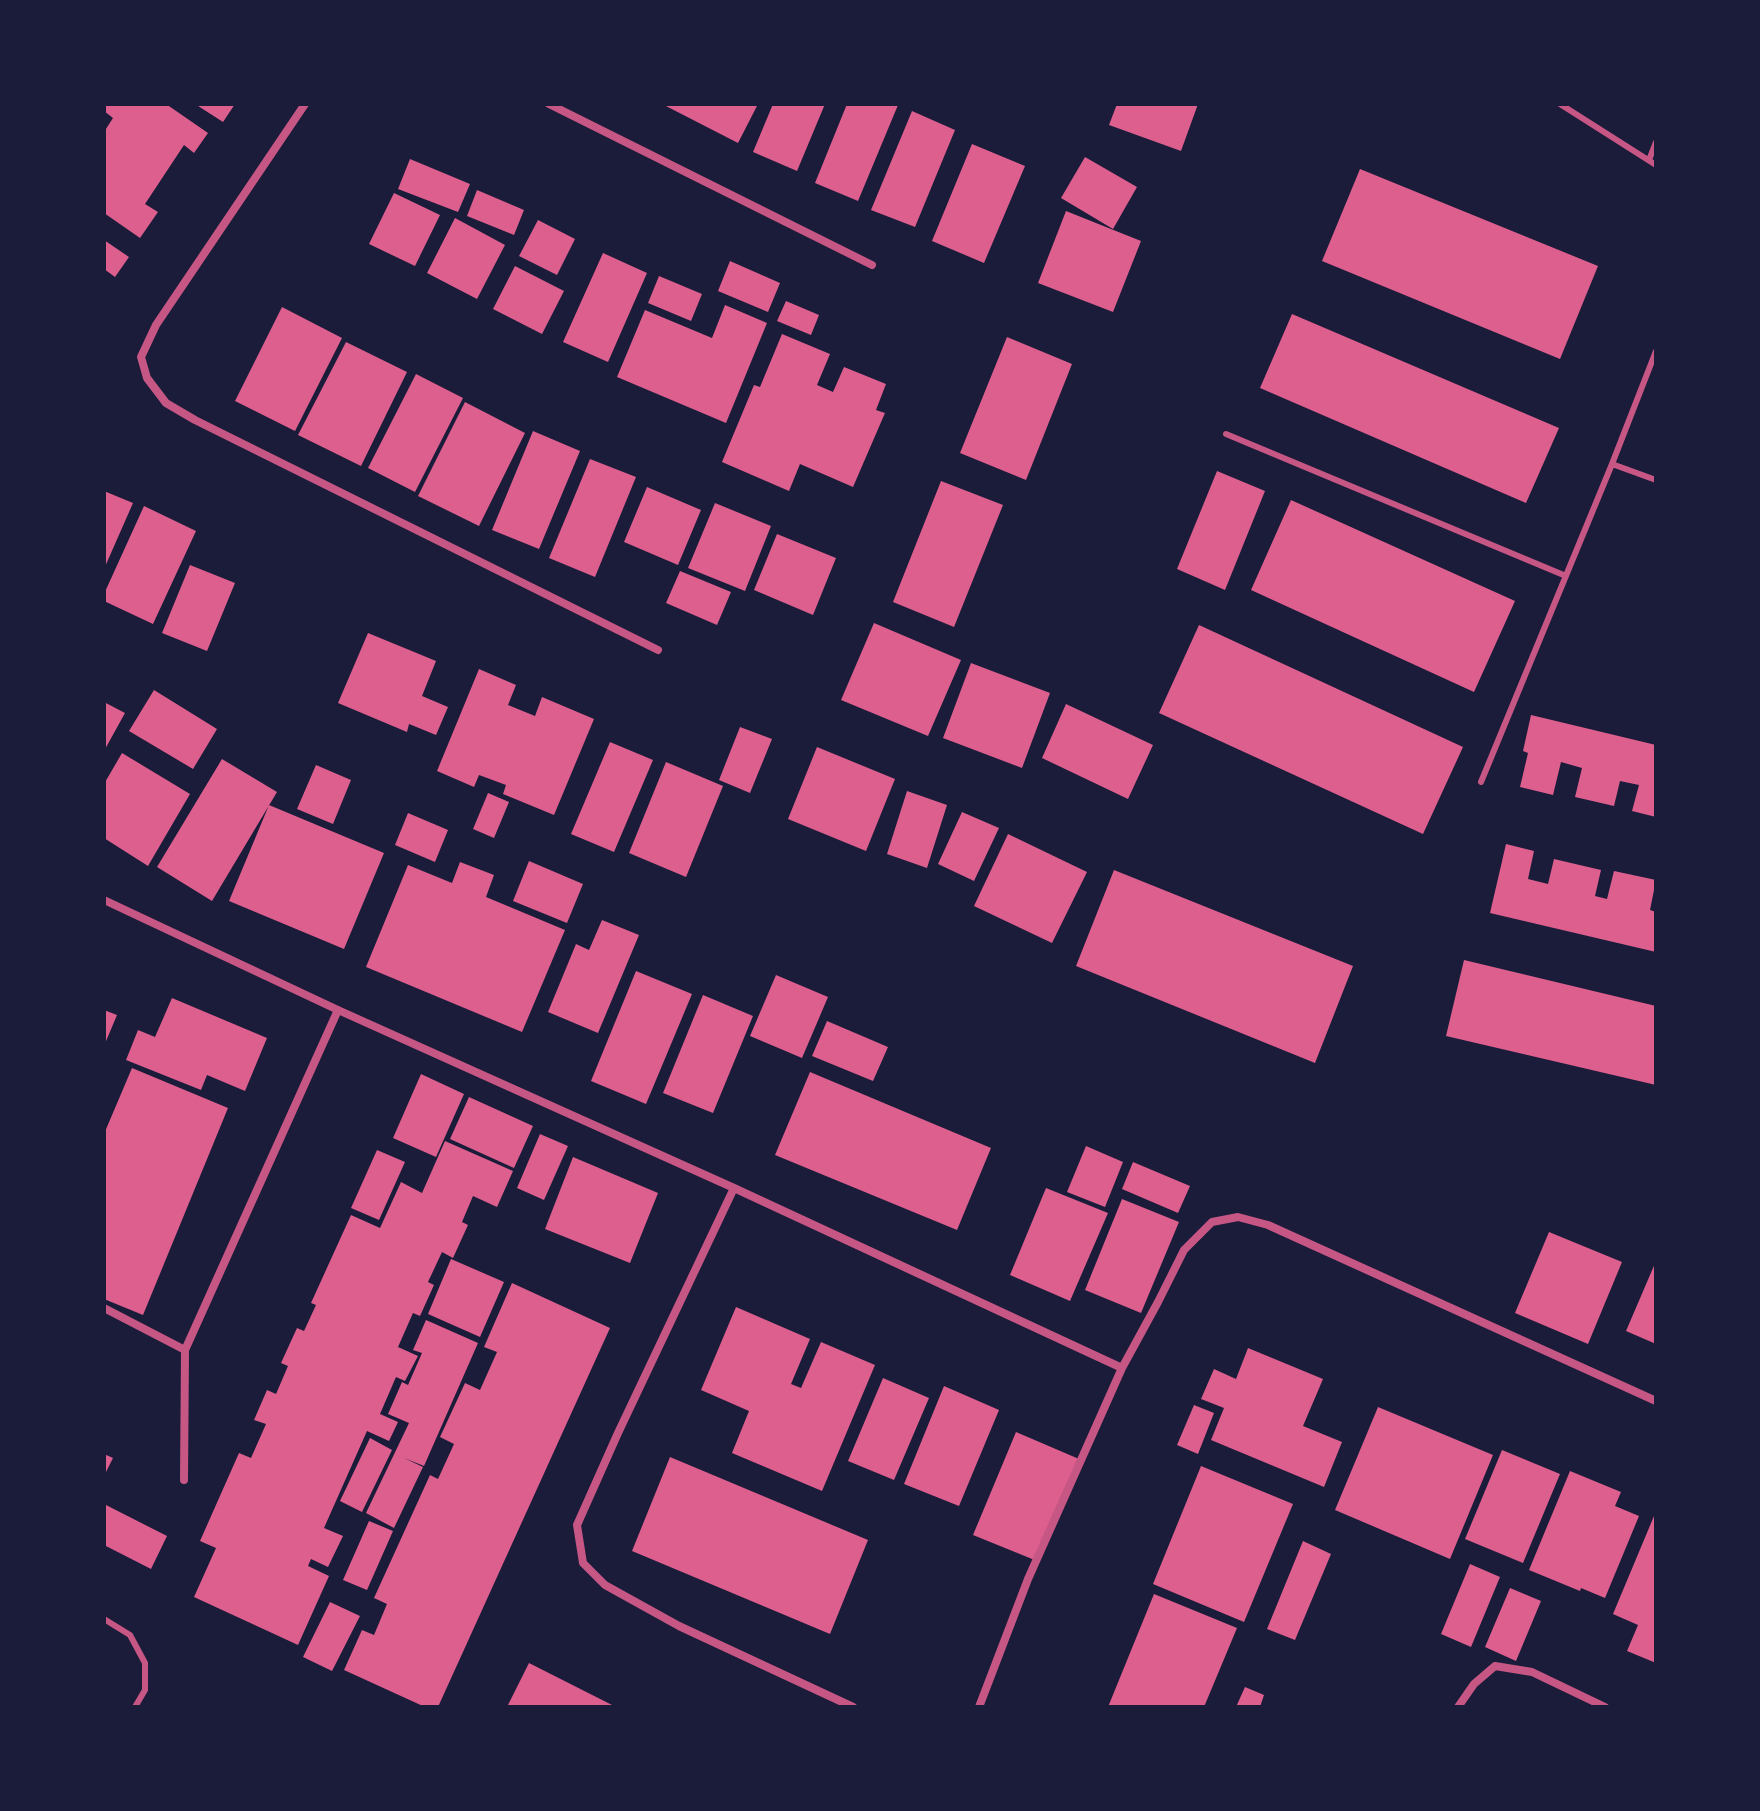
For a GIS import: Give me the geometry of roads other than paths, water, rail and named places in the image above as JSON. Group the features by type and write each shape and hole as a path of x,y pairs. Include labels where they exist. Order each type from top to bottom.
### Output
{"street":[{"path":"305,104 156,325 141,357 147,378 166,403 195,420 658,650"},
{"path":"549,104 872,265"},
{"path":"104,900 1122,1368"},
{"path":"184,1480 185,1350 338,1010"},
{"path":"734,1188 577,1525 583,1563 605,1585 679,1626 853,1707"},
{"path":"979,1707 1028,1579 1122,1368 1184,1250 1212,1222 1238,1217 1268,1225 1656,1401"},
{"path":"104,1308 185,1350"},
{"path":"1458,1707 1474,1684 1495,1666 1532,1672 1605,1707"}],"lane":[{"path":"1560,104 1656,165"},
{"path":"1649,160 1656,142"},
{"path":"1481,782 1656,351"},
{"path":"1226,434 1566,576"},
{"path":"1612,464 1656,480"},
{"path":"104,1619 130,1635 145,1663 145,1690 135,1707"}]}
